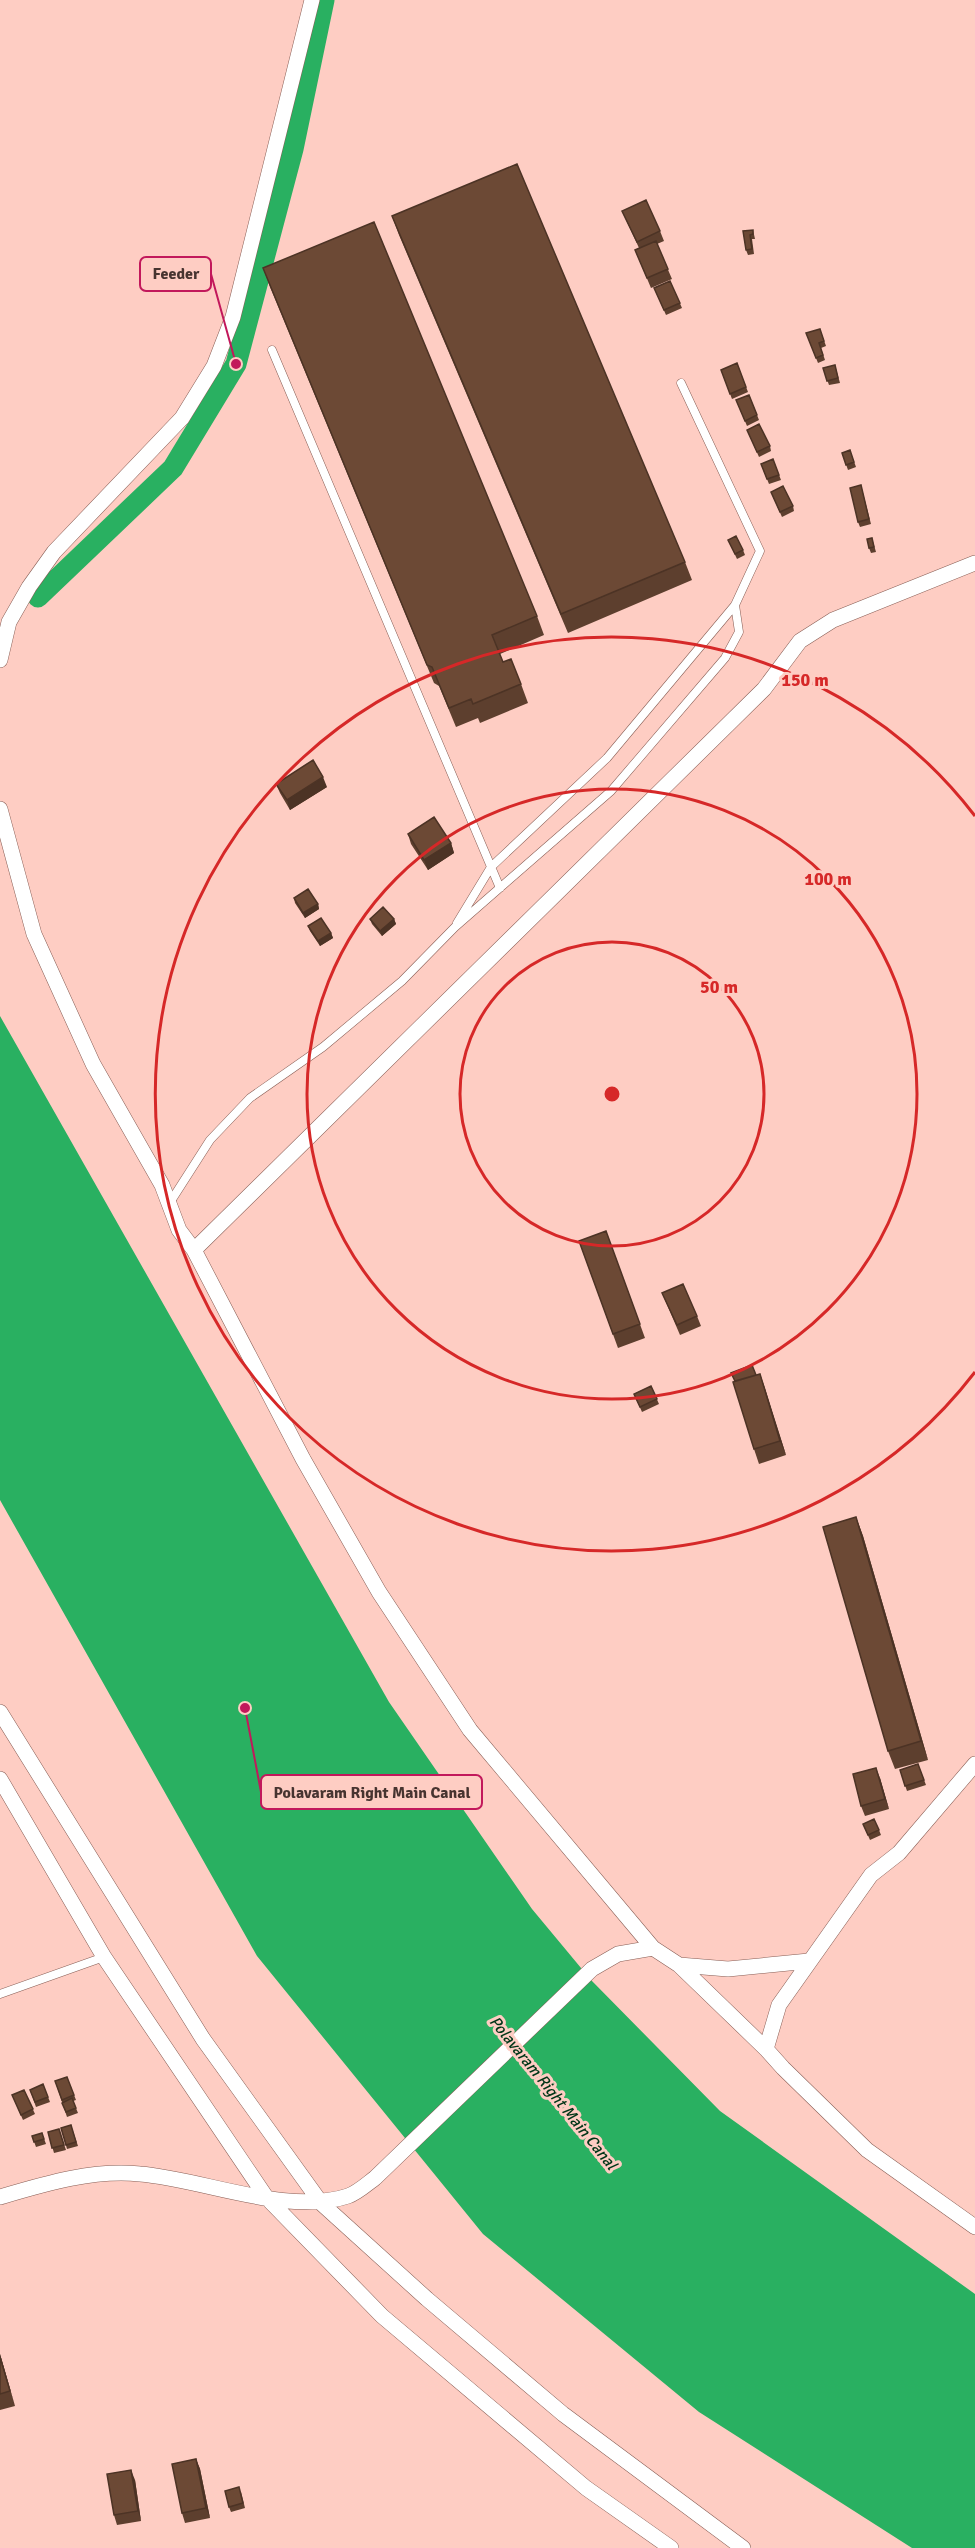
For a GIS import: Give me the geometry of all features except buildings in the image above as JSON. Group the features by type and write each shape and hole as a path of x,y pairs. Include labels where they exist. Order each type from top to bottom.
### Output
{"street":[{"path":"0,660 9,622 28,587 41,569 124,477 182,418 214,366 233,317 312,0"},
{"path":"194,1250 764,689 800,641 833,620 975,563"},
{"path":"0,809 34,934 93,1064 162,1185 179,1230 194,1250 303,1459 379,1592 470,1730 653,1948 680,1965 867,2150 975,2227"},
{"path":"0,1712 203,2039 321,2203 427,2299 563,2414 743,2548"},
{"path":"766,2049 779,2005 871,1875 899,1853 975,1764"},
{"path":"0,1779 104,1958 266,2197 382,2316 586,2488 671,2548"},
{"path":"0,2197 87,2176 139,2174 266,2197 321,2203 351,2196 375,2178 592,1969 618,1954 653,1948"},
{"path":"680,1965 728,1969 809,1961"}],"lane":[{"path":"272,350 500,888"},
{"path":"455,927 490,867 607,758 735,605 760,551 681,383"},
{"path":"168,1205 210,1140 250,1098 323,1047 402,981 455,927 611,791 725,658 739,632 735,605"},
{"path":"0,1994 104,1958"}],"water":[{"path":"0,1016 389,1702 532,1909 591,1980 720,2111 975,2294 975,2548 912,2548 699,2412 483,2234 257,1956 0,1500"}],"waterway":[{"path":"38,597 173,468 236,364 293,149 324,0"}],"place":[{"name":"Feeder","path":"236,364"},
{"name":"Polavaram Right Main Canal","path":"245,1708"}]}
